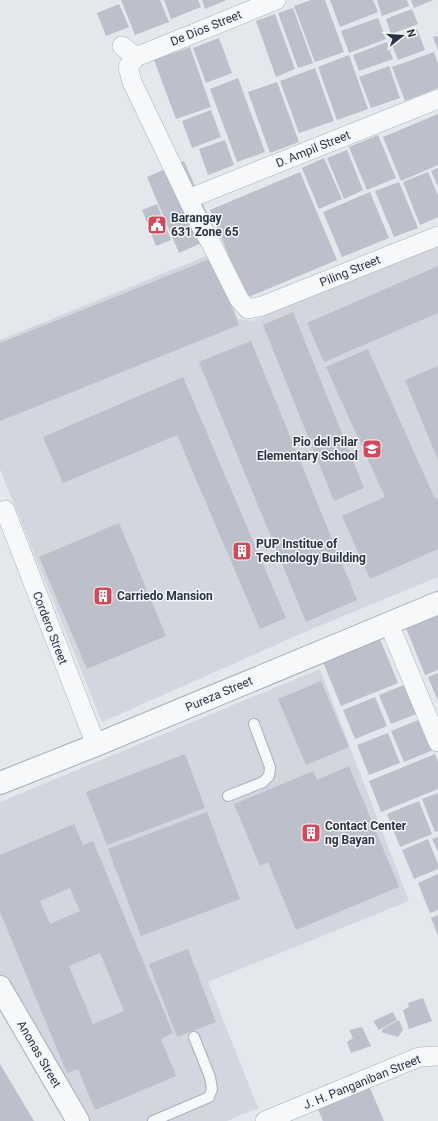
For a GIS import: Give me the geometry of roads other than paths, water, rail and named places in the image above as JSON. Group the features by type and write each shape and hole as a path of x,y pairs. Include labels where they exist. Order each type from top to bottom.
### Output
{"street":[{"name":"De Dios Street","path":"188,199 132,82 128,67 129,51 276,0"},
{"name":"D. Ampil Street","path":"188,199 438,99"},
{"name":"Piling Street","path":"188,199 239,299 248,309 262,306 438,236"},
{"name":"Cordero Street","path":"5,510 96,745"},
{"name":"Pureza Street","path":"0,783 96,745 438,603"},
{"path":"389,624 438,742"},
{"name":"Anonas Street","path":"0,987 78,1121"},
{"name":"J. H. Panganiban Street","path":"265,1121 419,1057 438,1056"}],"lane":[{"path":"228,796 263,782 269,776 270,767 254,724"},
{"path":"153,1121 209,1097 212,1089 210,1077 194,1037"}],"place":[{"name":"Barangay 631 Zone 65","path":"157,225"},
{"name":"Pio del Pilar Elementary School","path":"372,449"},
{"name":"PUP Institue of Technology Building","path":"242,551"},
{"name":"Carriedo Mansion","path":"103,596"},
{"name":"Contact Center ng Bayan","path":"311,833"}]}
